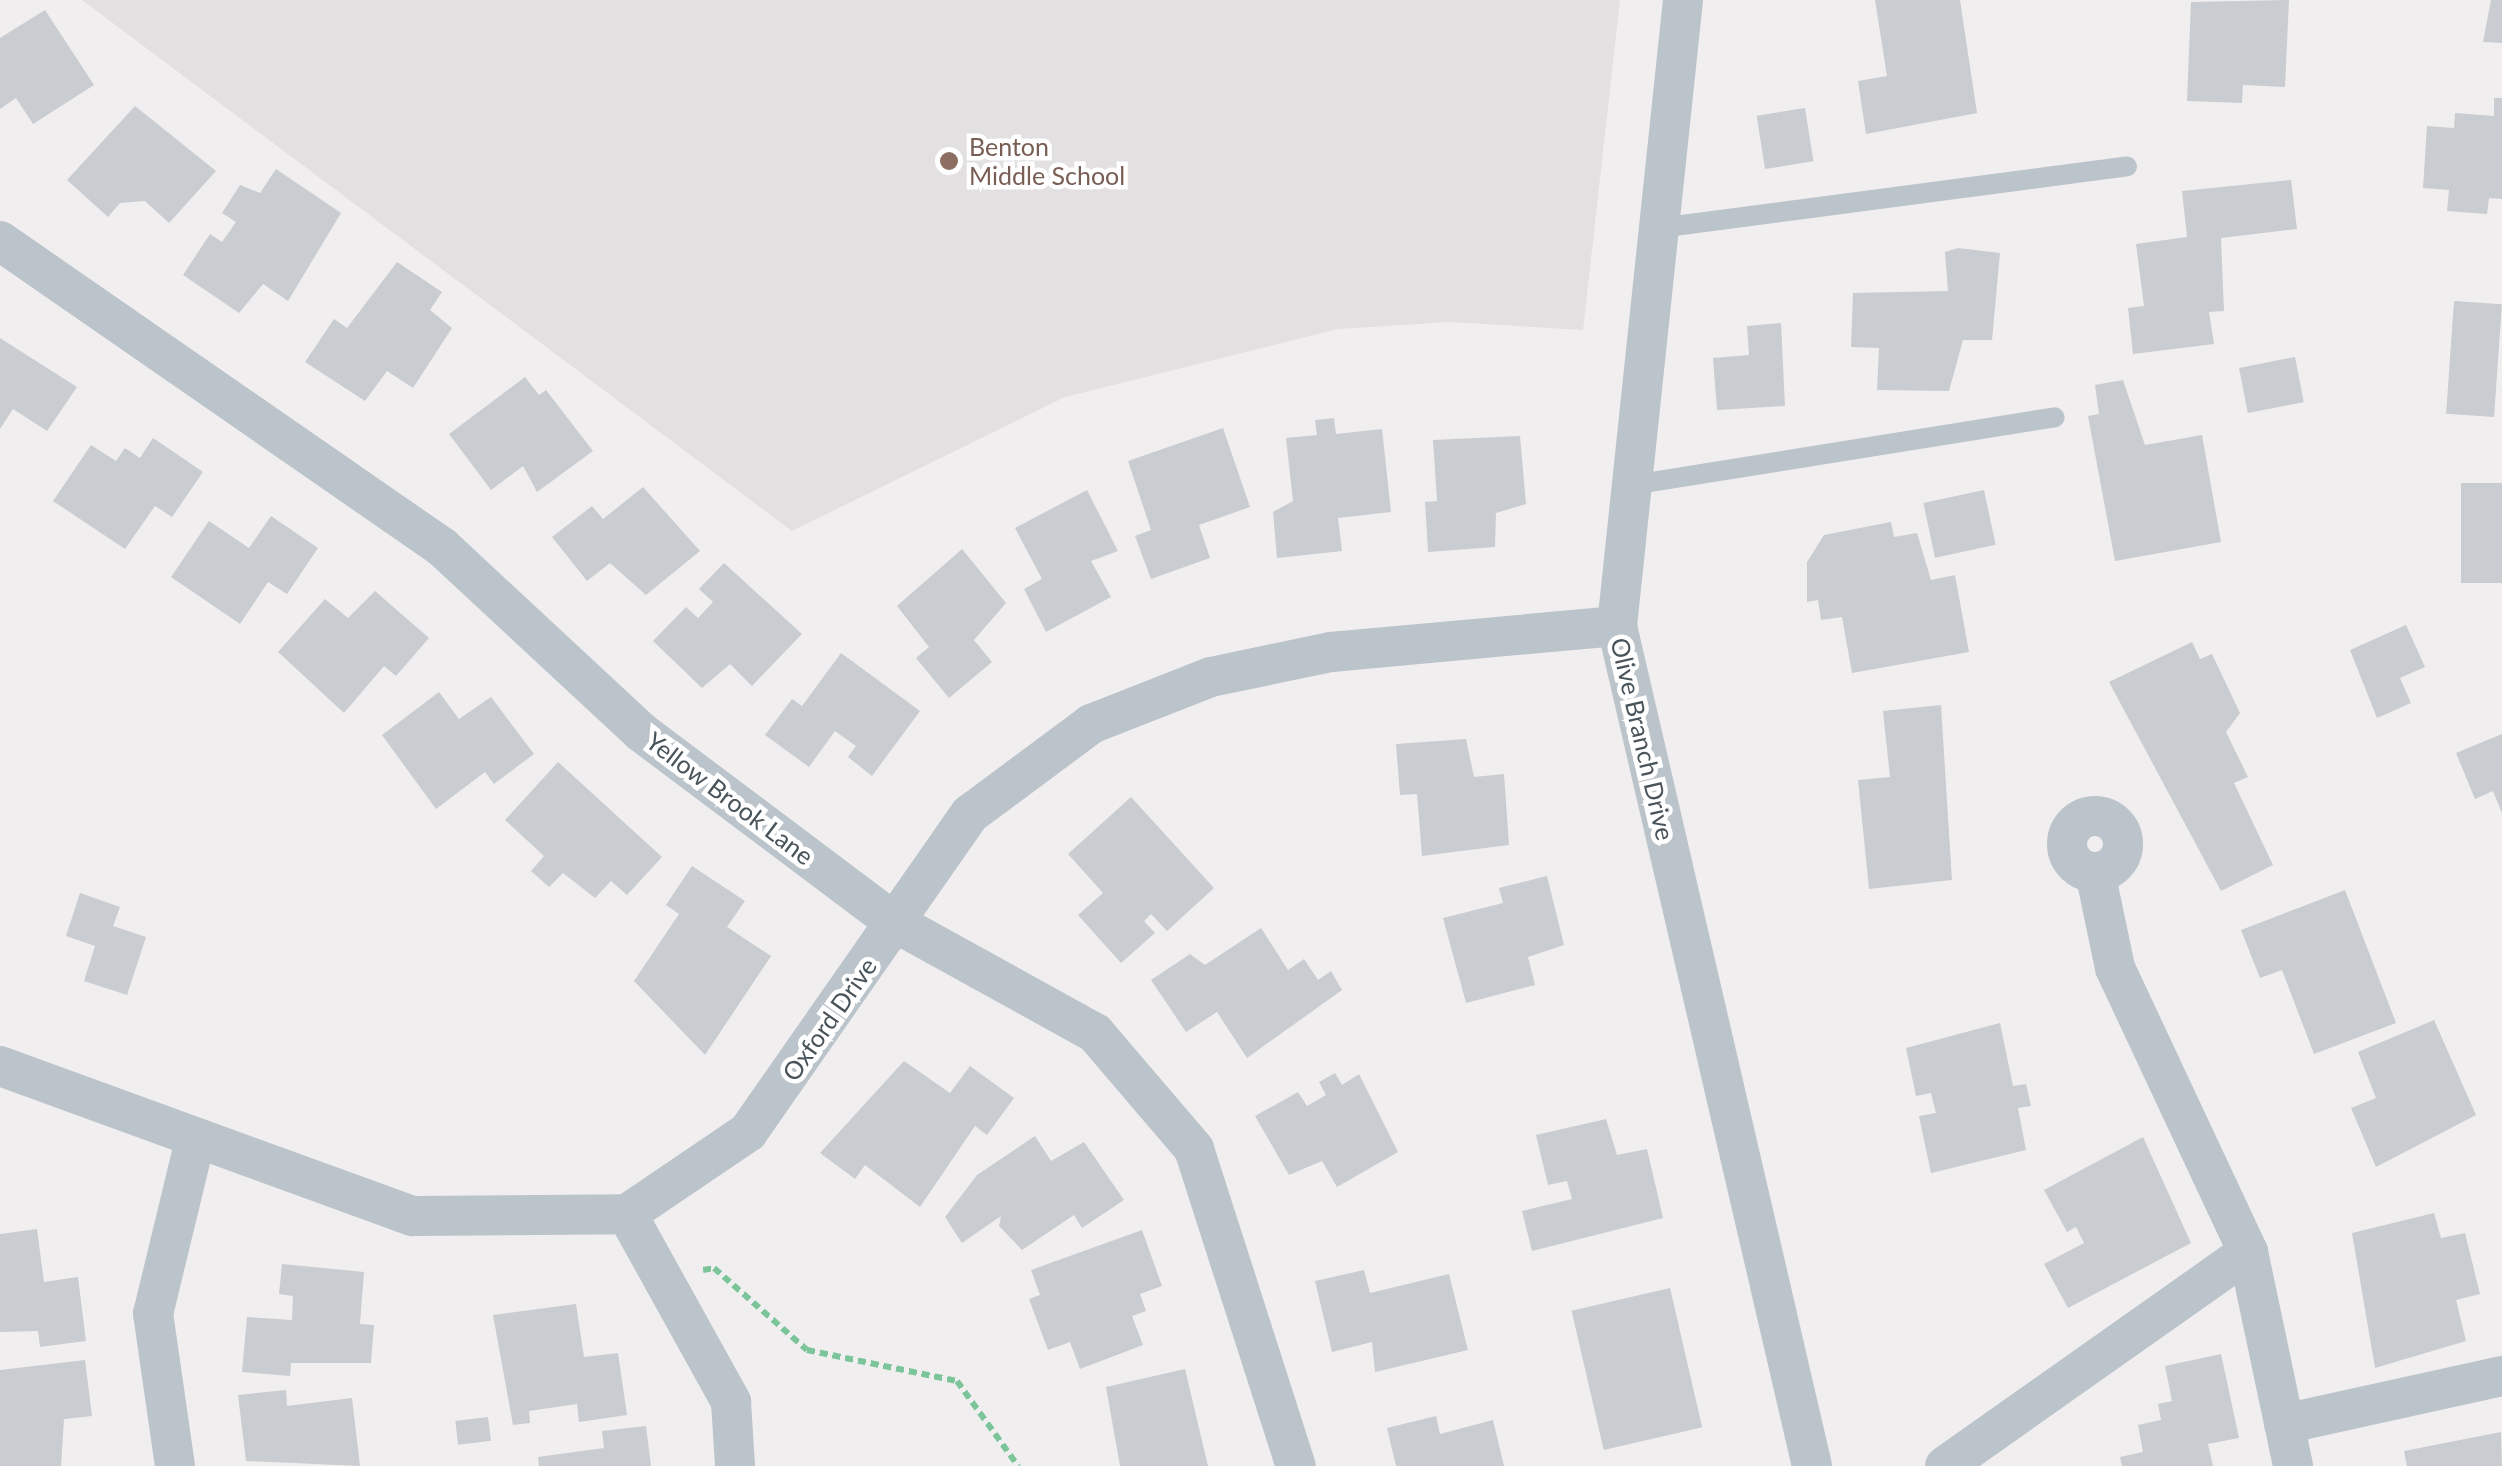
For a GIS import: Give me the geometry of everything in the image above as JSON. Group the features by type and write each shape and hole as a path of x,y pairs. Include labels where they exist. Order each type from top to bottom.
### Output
{"street":[{"name":"Olive Branch Drive","path":"1683,0 1617,626 1812,1466"},
{"name":"Yellow Brook Lane","path":"0,241 442,547 642,732 894,922 1095,1033 1194,1149 1296,1466"},
{"name":"Oxford Drive","path":"627,1214 748,1132 970,814 1091,724 1210,677 1330,652 1617,626"},
{"path":"2095,872 2115,968 2248,1252 2293,1466"},
{"path":"0,1066 195,1141 413,1216 627,1214 731,1402 735,1466"},
{"path":"176,1466 154,1314 195,1141"},
{"path":"1945,1466 2248,1252"},
{"path":"2284,1424 2502,1376"}],"lane":[{"path":"1659,228 2128,166"},
{"path":"1632,486 2055,418"}],"path":[{"path":"660,1274 714,1268 807,1350 957,1381 1018,1466"}],"shaded area":[{"name":"Benton Middle School","path":"82,0 1620,0 1583,330 1450,322 1338,329 1065,397 792,531"}],"building":[{"path":"1875,0 1960,0 1977,113 1866,134 1858,81 1887,76"},
{"path":"2289,0 2285,87 2243,85 2242,103 2187,101 2191,2"},
{"path":"2491,0 2502,0 2502,43 2483,42"},
{"path":"45,10 94,85 33,124 16,98 0,109 0,38"},
{"path":"2494,98 2502,98 2502,199 2489,198 2487,214 2447,211 2449,190 2423,188 2427,126 2454,128 2455,113 2494,116"},
{"path":"135,106 216,171 169,223 145,201 120,203 108,217 67,180"},
{"path":"1805,108 1813,161 1765,169 1757,116"},
{"path":"276,169 341,213 288,301 263,284 239,313 183,275 210,234 222,242 236,222 222,213 240,185 260,193"},
{"path":"2291,180 2297,229 2221,238 2224,311 2209,312 2214,344 2133,354 2128,308 2144,306 2136,244 2187,237 2182,191"},
{"path":"1958,248 2000,253 1992,340 1963,340 1949,391 1877,390 1879,348 1851,347 1853,293 1948,291 1945,252"},
{"path":"397,262 442,292 430,310 452,328 413,388 387,371 365,401 305,362 334,319 347,328"},
{"path":"2454,301 2502,304 2494,417 2446,414"},
{"path":"1781,323 1785,406 1717,410 1713,358 1749,355 1747,326"},
{"path":"0,338 77,387 47,431 13,409 0,429"},
{"path":"2295,357 2304,402 2248,413 2239,368"},
{"path":"525,377 539,395 546,390 593,451 537,492 523,466 491,490 449,434"},
{"path":"2123,380 2145,445 2202,435 2221,542 2115,561 2088,416 2099,414 2095,385"},
{"path":"1334,418 1336,434 1382,429 1391,512 1338,518 1342,551 1277,558 1273,512 1293,501 1286,438 1317,435 1315,420"},
{"path":"1223,428 1250,507 1199,525 1210,558 1151,579 1135,536 1151,530 1128,461"},
{"path":"1520,436 1526,504 1496,513 1495,547 1428,552 1425,502 1437,501 1433,440"},
{"path":"153,438 203,472 172,517 155,506 125,549 53,501 91,445 116,461 125,448 140,458"},
{"path":"2461,483 2502,483 2502,583 2461,583"},
{"path":"643,487 700,551 646,595 610,563 587,581 552,537 592,506 603,519"},
{"path":"1087,490 1118,551 1091,561 1111,597 1046,632 1024,589 1042,579 1015,528"},
{"path":"1984,490 1996,545 1935,558 1923,503"},
{"path":"271,516 318,548 287,594 268,582 240,624 171,577 209,521 249,548"},
{"path":"1891,522 1894,537 1917,533 1931,580 1955,575 1969,652 1852,673 1842,617 1821,620 1818,600 1807,602 1807,562 1824,535"},
{"path":"962,549 1006,603 974,640 992,662 949,698 916,658 929,647 897,606"},
{"path":"724,563 802,634 752,686 730,664 702,688 653,641 686,607 698,618 713,602 699,589"},
{"path":"375,591 429,638 396,676 384,666 344,713 278,652 325,599 348,618"},
{"path":"2406,625 2425,667 2400,678 2411,703 2377,718 2350,650"},
{"path":"2192,642 2200,659 2212,654 2240,713 2226,732 2248,777 2234,783 2273,865 2221,891 2109,682"},
{"path":"841,653 920,711 872,776 848,757 856,746 835,731 809,767 765,735 792,699 802,706"},
{"path":"439,692 459,719 491,697 534,754 494,784 485,772 436,809 382,735"},
{"path":"1941,705 1952,880 1869,889 1858,780 1890,777 1883,711"},
{"path":"2502,734 2502,813 2493,791 2475,799 2456,753"},
{"path":"1466,739 1474,777 1504,774 1509,845 1422,856 1417,794 1400,795 1396,744"},
{"path":"558,762 662,857 627,895 611,881 595,898 563,873 549,887 531,871 544,856 505,820"},
{"path":"1131,797 1214,888 1167,931 1151,914 1144,921 1155,933 1121,963 1078,915 1103,893 1068,854"},
{"path":"692,866 745,901 727,927 771,956 705,1055 634,981 679,914 666,905"},
{"path":"1547,876 1564,945 1528,957 1535,985 1466,1003 1443,918 1503,903 1499,888"},
{"path":"2345,890 2396,1023 2314,1054 2282,970 2260,978 2241,930"},
{"path":"80,893 120,907 113,926 146,937 127,995 84,981 95,946 66,936"},
{"path":"1261,928 1288,970 1304,959 1318,980 1331,971 1342,990 1247,1058 1217,1012 1186,1032 1151,980 1190,954 1205,965"},
{"path":"2434,1020 2476,1115 2376,1167 2351,1108 2376,1098 2358,1052"},
{"path":"2000,1023 2013,1086 2026,1084 2031,1106 2018,1108 2026,1150 1931,1173 1919,1116 1936,1113 1931,1093 1916,1096 1906,1048"},
{"path":"904,1061 950,1093 970,1066 1014,1098 987,1135 975,1126 920,1207 865,1165 855,1179 820,1153"},
{"path":"1335,1073 1342,1085 1359,1074 1398,1152 1337,1187 1322,1161 1289,1175 1255,1116 1298,1092 1307,1106 1326,1095 1319,1082"},
{"path":"1606,1119 1617,1155 1647,1149 1663,1218 1532,1251 1522,1211 1572,1199 1567,1181 1548,1185 1536,1135"},
{"path":"1035,1136 1051,1161 1084,1142 1124,1200 1082,1228 1074,1215 1022,1250 999,1226 1001,1216 962,1243 945,1217 977,1175"},
{"path":"2143,1137 2191,1243 2068,1308 2044,1264 2084,1243 2076,1227 2067,1232 2044,1190"},
{"path":"2434,1213 2441,1238 2465,1233 2480,1294 2456,1300 2466,1341 2375,1368 2352,1233"},
{"path":"37,1229 44,1282 78,1277 86,1341 40,1347 38,1331 0,1332 0,1234"},
{"path":"1142,1230 1162,1286 1140,1294 1146,1311 1132,1316 1143,1345 1080,1369 1070,1342 1048,1350 1029,1299 1040,1295 1031,1270"},
{"path":"282,1264 364,1272 360,1324 374,1325 371,1363 291,1363 290,1376 242,1372 247,1317 292,1320 293,1296 279,1294"},
{"path":"1364,1270 1370,1293 1449,1274 1468,1350 1375,1372 1372,1342 1332,1352 1315,1281"},
{"path":"1670,1288 1702,1427 1604,1450 1572,1311"},
{"path":"576,1304 584,1357 618,1353 627,1415 579,1422 577,1404 529,1411 530,1423 513,1425 493,1315"},
{"path":"2221,1354 2239,1438 2208,1444 2213,1466 2122,1466 2120,1457 2143,1452 2138,1425 2161,1420 2158,1404 2172,1401 2165,1366"},
{"path":"85,1360 92,1416 64,1419 61,1466 0,1466 0,1370"},
{"path":"1185,1369 1208,1466 1120,1466 1106,1387"},
{"path":"286,1390 287,1406 352,1398 360,1466 246,1461 238,1395"},
{"path":"1436,1416 1440,1434 1493,1420 1504,1466 1396,1466 1387,1428"},
{"path":"488,1417 491,1441 458,1445 455,1421"},
{"path":"646,1426 651,1466 539,1466 538,1457 604,1448 602,1431"},
{"path":"2501,1432 2502,1466 2407,1466 2404,1451"}],"place":[{"name":"Benton Middle School","path":"949,161"}]}
